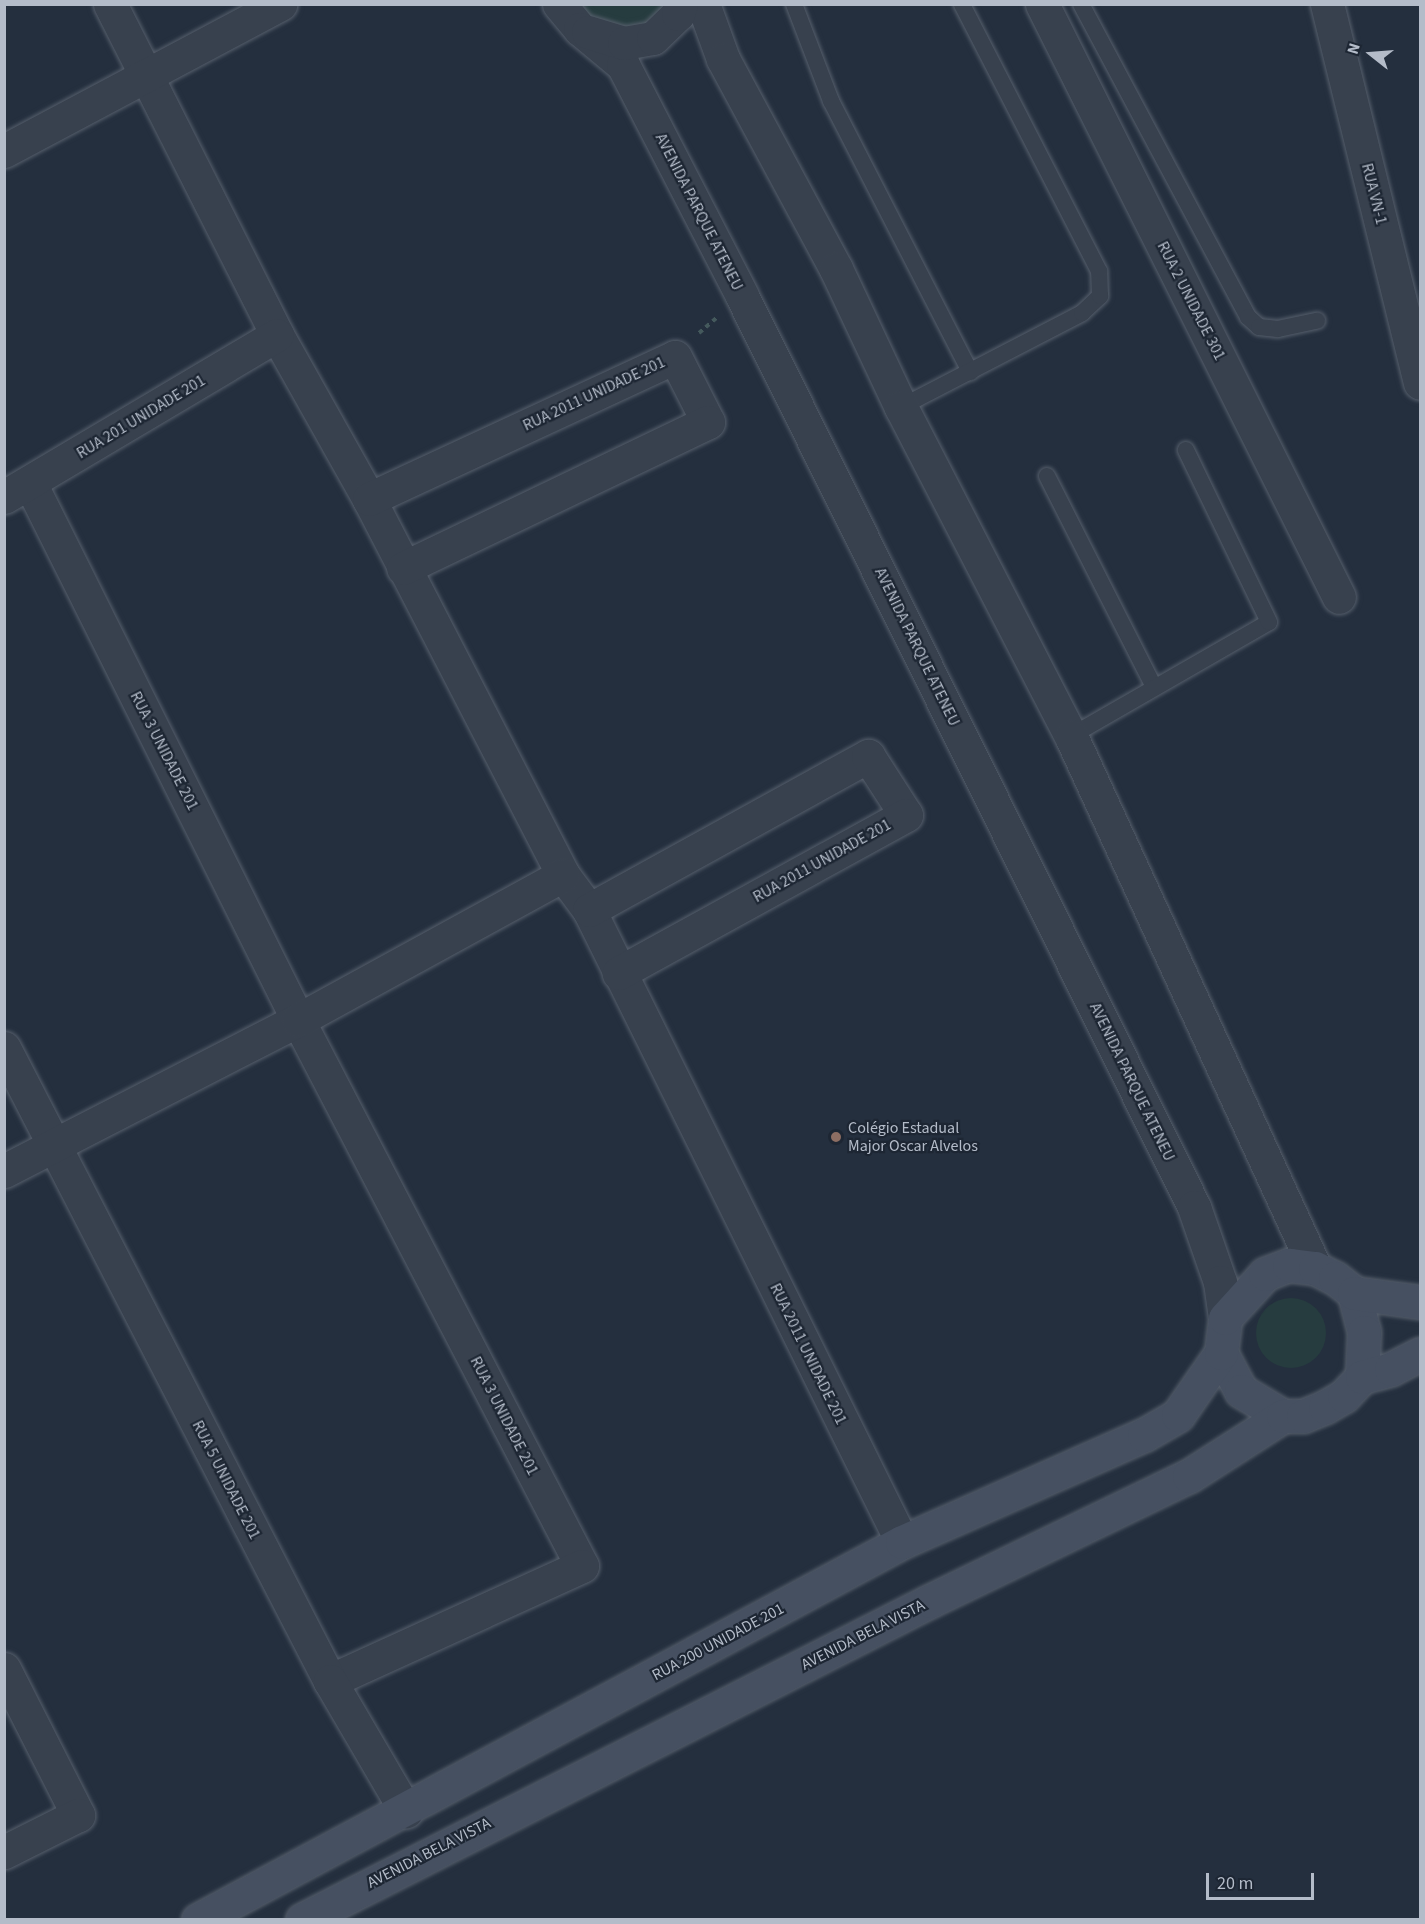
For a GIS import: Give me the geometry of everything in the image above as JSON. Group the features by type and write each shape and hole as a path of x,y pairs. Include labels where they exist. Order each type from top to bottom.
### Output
{"main road":[{"path":"1283,1416 1241,1391 1221,1353 1225,1318 1265,1274 1289,1265 1315,1268 1335,1278 1354,1293 1420,1302"},
{"path":"1354,1293 1364,1332 1362,1377"},
{"name":"RUA 200 UNIDADE 201","path":"198,1920 406,1811 902,1542 1144,1435 1170,1420 1198,1390 1221,1353"},
{"name":"AVENIDA BELA VISTA","path":"302,1920 665,1734 1189,1476 1283,1416 1303,1416 1325,1407 1344,1396 1362,1377 1391,1369 1420,1354"}],"street":[{"name":"RUA 2011 UNIDADE 201","path":"110,4 278,335 369,499 563,875 589,910 902,1542"},
{"path":"4,151 280,4"},
{"name":"AVENIDA PARQUE ATENEU","path":"559,4 580,29 623,65 742,296 1194,1206 1220,1282 1225,1318"},
{"path":"580,29 624,43 653,38 678,14 681,4"},
{"path":"703,4 723,59 836,269 902,407 1071,736 1315,1268"},
{"name":"RUA 2 UNIDADE 301","path":"1042,4 1339,597"},
{"name":"RUA VN-1","path":"1327,4 1420,384"},
{"name":"RUA 201 UNIDADE 201","path":"17,490 278,335"},
{"name":"RUA 2011 UNIDADE 201","path":"369,499 675,357 708,422 403,568"},
{"name":"RUA 3 UNIDADE 201","path":"17,490 298,1020 582,1566 330,1681"},
{"name":"RUA 2011 UNIDADE 201","path":"589,910 868,756 906,815 619,973"},
{"path":"4,1171 298,1020 563,875"},
{"name":"RUA 5 UNIDADE 201","path":"4,1048 330,1681 406,1811"},
{"path":"4,1669 78,1815 4,1852"}],"lane":[{"path":"794,4 831,101 970,372"},
{"path":"902,407 1082,313 1100,296 1099,271 962,4"},
{"path":"1080,4 1248,317 1259,327 1278,329 1317,321"},
{"path":"1071,736 1269,622 1186,450"},
{"path":"1047,476 1154,687"}],"path":[{"path":"675,357 742,296"}],"green space":[{"path":"576,5 671,5 643,25 628,29 597,25"},
{"path":"1298,1298 1311,1304 1320,1313 1324,1319 1326,1333 1324,1347 1316,1358 1305,1366 1284,1368 1266,1358 1258,1347 1256,1326 1266,1308 1277,1300"}],"place":[{"name":"Colégio Estadual Major Oscar Alvelos","path":"836,1137"}]}
